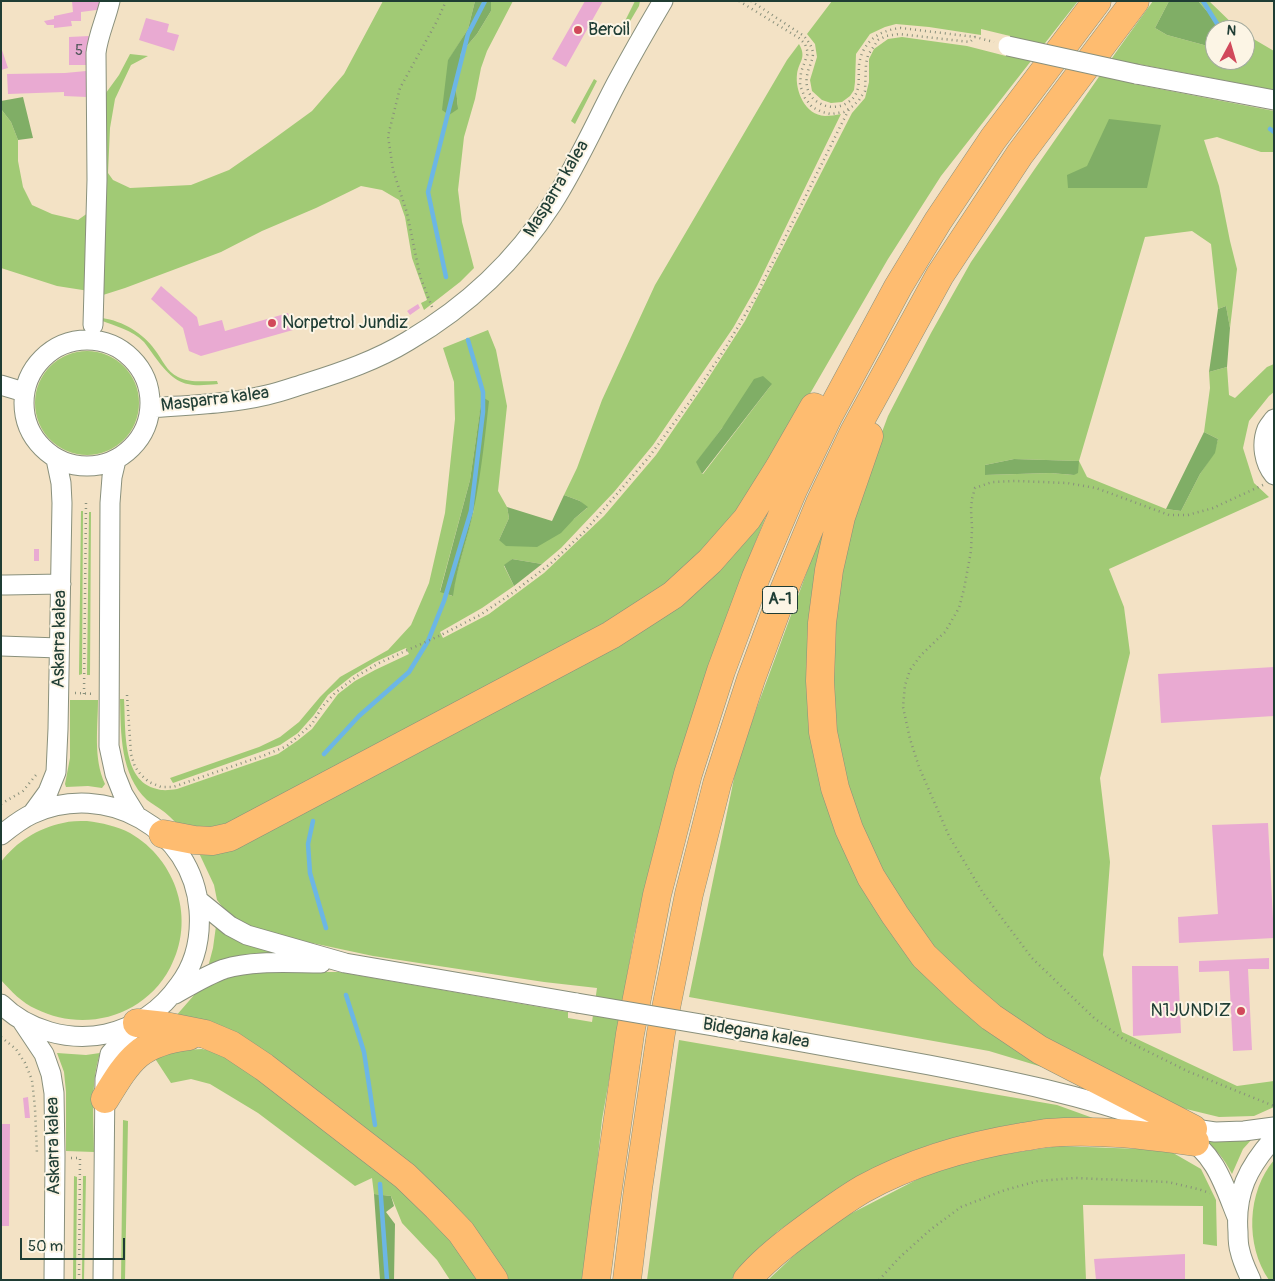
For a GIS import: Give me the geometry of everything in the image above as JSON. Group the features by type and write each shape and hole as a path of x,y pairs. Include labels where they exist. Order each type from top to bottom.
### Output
{"highway":[{"name":"A-1","path":"596,1280 630,1034 657,894 688,774 721,671 760,568 793,490 828,415 898,287 938,221 993,139 1097,1"},
{"name":"A-1","path":"628,1280 638,1189 661,1033 689,894 717,784 751,679 784,590 820,503 854,432 940,275 1020,154 1135,1"},
{"path":"163,834 212,842 230,837 611,635 673,595 710,561 747,518 779,468 854,338 889,283 938,221"},
{"path":"940,275 866,443 841,517 829,570 822,623 820,681 823,732 835,788 849,829 871,877 924,956 963,994 991,1017 1040,1050 1194,1136"},
{"path":"137,1024 165,1026 205,1034 231,1045 264,1067 405,1176 460,1232 494,1280"},
{"path":"106,1099 118,1077 134,1058 150,1046 166,1040 205,1034"},
{"path":"747,1280 757,1268 792,1238 828,1211 864,1189 906,1169 950,1153 994,1142 1047,1133 1099,1132 1194,1136"}],"street":[{"path":"93,325 97,180 96,53 97,40 110,1"},
{"name":"Masparra kalea","path":"150,408 213,404 267,395 340,373 408,342 466,302 491,279 524,243 551,206 570,176 616,84 663,1"},
{"path":"1008,46 1136,74 1274,100"},
{"path":"95,340 113,346 136,363 142,371 149,388 150,408 147,424 140,438 129,450 116,460 86,467 56,459 43,449 33,437 26,423 24,392 30,374 42,358 57,347 76,341 95,340"},
{"path":"1,385 24,392"},
{"path":"1271,478 1264,444 1267,429 1274,419"},
{"name":"Askarra kalea","path":"32,814 48,792 56,772 62,503 61,483 56,459"},
{"path":"116,460 112,477 110,503 110,746 115,774 123,794 136,815"},
{"path":"1,584 6,586 61,584"},
{"path":"1,646 59,648"},
{"path":"1,835 13,825 32,814 58,805 84,802 111,806 136,815 163,834 180,854 192,876 198,900 200,921 193,961 184,979 172,996 156,1011 137,1024 99,1036 79,1037 40,1029 22,1020 1,1004"},
{"name":"Bidegana kalea","path":"198,900 230,926 247,935 345,963 577,1002 1011,1080 1124,1110 1194,1136 1215,1132 1274,1127"},
{"name":"Bidegana kalea","path":"172,996 203,978 223,970 244,965 345,963"},
{"name":"Askarra kalea","path":"22,1020 44,1054 51,1074 54,1092 54,1280"},
{"path":"103,1280 105,1079 110,1054 137,1024"},
{"path":"1194,1136 1212,1161 1234,1209 1240,1251 1251,1280"},
{"path":"1234,1209 1248,1174 1259,1155 1274,1138"}],"path":[{"path":"433,308 420,276 407,213 393,170 388,136 400,88 446,1"},
{"path":"739,1 799,38 805,44 808,53 801,72 800,85 805,98 812,107 831,114 844,112 859,100 865,91 868,55 878,40 886,36 899,34 970,42 975,37"},
{"path":"752,1 804,36 810,44 813,52 807,74 808,90 812,98 826,106 842,106 849,102 859,88 859,66 866,46 873,38 892,29 901,28 975,37 1008,46"},
{"path":"59,694 127,694 131,754 135,767 149,782 161,787 173,787 287,746 312,724 322,707 335,693 357,676 379,663 408,651 480,615 511,594 550,564 584,532 649,457 691,400 755,298 849,108"},
{"path":"1271,478 1262,486 1213,508 1188,515 1169,516 1096,488 1067,483 992,482 975,488 971,509 971,550 959,608 945,632 921,655 910,670 905,685 903,708 918,767 949,836 983,893 1032,958 1094,1018 1123,1039 1187,1071 1274,1106"},
{"path":"84,694 86,503"},
{"path":"1,804 23,791 38,772"},
{"path":"879,1280 899,1258 930,1230 961,1207 1005,1190 1038,1181 1075,1178 1168,1182 1198,1189 1234,1209"}],"green space":[{"path":"383,1 475,1 468,29 448,61 458,109 456,88 461,53 477,34 491,11 491,1 513,1 487,51 464,137 458,190 462,222 474,268 460,282 424,310 421,303 427,300 412,258 405,217 399,200 382,190 361,186 262,231 221,252 103,295 102,318 125,325 145,338 174,375 192,381 217,381 218,384 191,385 177,380 156,359 144,342 134,334 100,320 103,97 119,75 130,54 148,56 131,65 115,99 110,128 108,173 113,180 130,188 191,185 229,170 312,111 344,74"},
{"path":"475,1 491,1 491,11 477,34 461,53 456,88 458,109 449,115 442,110 448,60 468,29"},
{"path":"635,1 640,1 639,6 622,35 619,33"},
{"path":"832,1 1078,1 941,176 888,259 793,423 734,517 701,554 665,586 614,622 218,829 184,828 147,800 138,790 127,766 122,739 120,699 124,699 128,751 131,764 137,776 145,784 157,789 177,789 278,754 312,729 338,694 355,681 409,654 406,648 375,662 352,676 328,695 298,733 280,745 173,783 170,778 259,747 280,737 299,722 340,677 388,650 411,625 429,583 445,513 455,419 454,382 443,348 488,330 496,350 507,406 498,491 507,507 509,518 499,540 574,519 587,508 580,501 564,495 577,468 602,400 655,285 787,60 799,44 802,56 797,81 803,101 807,107 818,115 841,114 757,286 733,328 653,445 614,492 561,548 542,564 512,559 504,566 514,586 482,608 440,632 443,638 489,614 544,573 604,516 656,455 745,321 852,113 865,98 869,82 869,59 874,49 888,39 902,37 967,46 1006,56 1010,36 981,29 981,35 896,24 885,27 870,34 856,54 854,90 850,96 842,102 831,103 822,100 812,91 810,80 817,57 815,44 807,34","holes":["772,384 703,474 702,474 697,462 722,428","482,398 474,510 452,596 440,591 470,480"]},
{"path":"1153,1 1169,1 1155,28 1167,35 1205,45 1205,70 1255,70 1255,40 1274,51 1274,90 1138,64 1134,84 1274,111 1274,152 1261,152 1217,137 1204,140 1219,186 1237,269 1230,328 1226,306 1218,309 1211,244 1192,231 1145,237 1079,461 1087,477 1166,509 1181,511 1200,474 1214,453 1218,439 1204,432 1210,388 1209,372 1227,367 1229,395 1235,398 1267,367 1274,364 1274,392 1249,421 1243,448 1254,483 1269,497 1109,569 1124,607 1130,653 1100,778 1110,862 1103,955 1122,1032 1237,1086 1274,1081 1274,1107 1254,1116 1219,1117 1182,1108 1017,1024 941,960 888,889 851,808 831,706 833,607 861,488 888,416 931,333 971,262","holes":["1014,459 1078,461 1074,475 1050,473 985,475 985,465"]},
{"path":"1169,1 1198,1 1216,20 1205,20 1205,45 1167,35 1155,28"},
{"path":"1198,1 1209,1 1229,20 1216,20"},
{"path":"594,79 597,81 575,124 571,121"},
{"path":"23,97 33,138 18,140 11,122 1,109 1,101"},
{"path":"1,109 11,122 18,140 18,161 23,187 32,205 52,214 78,220 92,210 89,291 57,286 1,268"},
{"path":"1109,119 1161,125 1147,188 1068,188 1067,175 1087,166"},
{"path":"1226,306 1230,328 1227,367 1209,372 1218,309"},
{"path":"87,351 107,355 124,366 135,383 139,403 135,423 124,440 107,451 87,455 67,451 50,440 39,423 35,403 39,383 50,366 67,355"},
{"path":"763,376 772,384 702,474 696,462 722,428 754,379"},
{"path":"482,397 489,401 481,469 474,509 453,596 440,592 470,480"},
{"path":"1204,432 1218,439 1215,453 1200,474 1181,511 1166,509"},
{"path":"1014,459 1079,461 1078,473 1074,475 1050,473 985,475 985,465"},
{"path":"778,486 747,563 652,858 634,936 602,1120 584,1280 505,1280 484,1249 175,1017 195,994 219,980 238,974 339,972 568,1012 568,1018 592,1022 597,988 544,982 373,956 284,937 244,925 228,914 217,900 214,885 199,853 627,631"},
{"path":"564,495 580,501 588,507 561,533 537,547 506,546 499,540 509,518 507,507 552,521"},
{"path":"81,511 83,511 82,674 79,675"},
{"path":"89,512 91,512 90,675 87,675"},
{"path":"826,520 809,618 814,722 871,898 1082,1079 989,1051 689,997 738,759"},
{"path":"512,559 542,564 514,586 504,565"},
{"path":"70,700 98,700 98,753 101,774 105,784 102,788 88,786 66,787 70,758"},
{"path":"87,821 120,828 130,833 160,859 170,875 177,893 181,911 181,930 178,950 170,968 159,985 145,998 129,1009 111,1016 74,1020 54,1016 36,1009 17,996 1,980 1,862 13,848 36,832 66,822"},
{"path":"216,926 281,955 208,967"},
{"path":"679,1040 1057,1105 1104,1122 1010,1126 929,1145 847,1184 778,1231 731,1280 647,1280"},
{"path":"202,1049 224,1054 255,1072 424,1207 482,1280 450,1280 437,1260 402,1223 391,1196 374,1194 372,1178 355,1186 258,1113 210,1084 191,1079 171,1083 154,1057 169,1051"},
{"path":"57,1053 86,1055 100,1053 94,1090 94,1152 66,1151 66,1092 64,1072"},
{"path":"123,1120 128,1121 125,1280 121,1280"},
{"path":"1202,1137 1252,1139 1243,1149 1232,1174 1219,1154"},
{"path":"1059,1146 1168,1150 1201,1169 1216,1200 1217,1246 1203,1244 1203,1206 1083,1205 1086,1280 768,1280 823,1228 951,1162"},
{"path":"1274,1160 1274,1280 1269,1280 1261,1266 1256,1251 1252,1219 1258,1187"},
{"path":"74,1176 77,1177 76,1280 73,1280"},
{"path":"83,1176 86,1176 84,1280 82,1280"},
{"path":"374,1194 391,1196 394,1206 386,1212 395,1224 394,1280 380,1280"}],"building":[{"path":"72,1 105,1 104,9 81,12 81,21 71,21 72,26 54,28 54,25 47,25 44,21 54,19 54,16 73,12"},
{"name":"Beroil","path":"585,1 603,1 566,67 552,59"},
{"path":"146,18 169,24 167,32 179,35 174,51 139,40"},
{"path":"89,36 89,65 69,65 69,37"},
{"path":"1,47 8,68 1,70"},
{"path":"86,71 87,97 64,96 64,92 8,94 7,74"},
{"name":"Norpetrol Jundiz","path":"161,286 197,317 199,326 222,320 225,331 288,313 293,330 201,356 189,351 183,328 151,299"},
{"path":"418,304 420,308 410,315 407,311"},
{"path":"34,549 39,549 39,561 34,561"},
{"path":"1274,667 1274,716 1161,723 1158,674"},
{"path":"1268,823 1274,938 1179,943 1178,917 1218,914 1212,825"},
{"name":"N1JUNDIZ","path":"1269,958 1269,969 1248,969 1252,1050 1233,1051 1229,971 1199,972 1199,961"},
{"path":"1132,966 1178,966 1181,1033 1133,1036"},
{"path":"28,1097 30,1118 25,1118 23,1098"},
{"path":"1,1124 10,1124 9,1226 1,1226"},
{"path":"1185,1254 1185,1280 1096,1280 1094,1259"}],"waterway":[{"path":"446,277 428,192 468,34 485,1"},
{"path":"1203,1 1215,20"},
{"path":"1270,129 1274,132"},
{"path":"324,754 359,716 409,672 428,641 444,601 471,511 483,412 483,392 468,340"},
{"path":"313,821 308,844 310,873 326,928"},
{"path":"346,995 364,1052 375,1125"},
{"path":"380,1184 387,1280"}],"place":[{"name":"Beroil","path":"578,30"},
{"name":"Norpetrol Jundiz","path":"272,323"},
{"name":"N1JUNDIZ","path":"1241,1011"}]}
